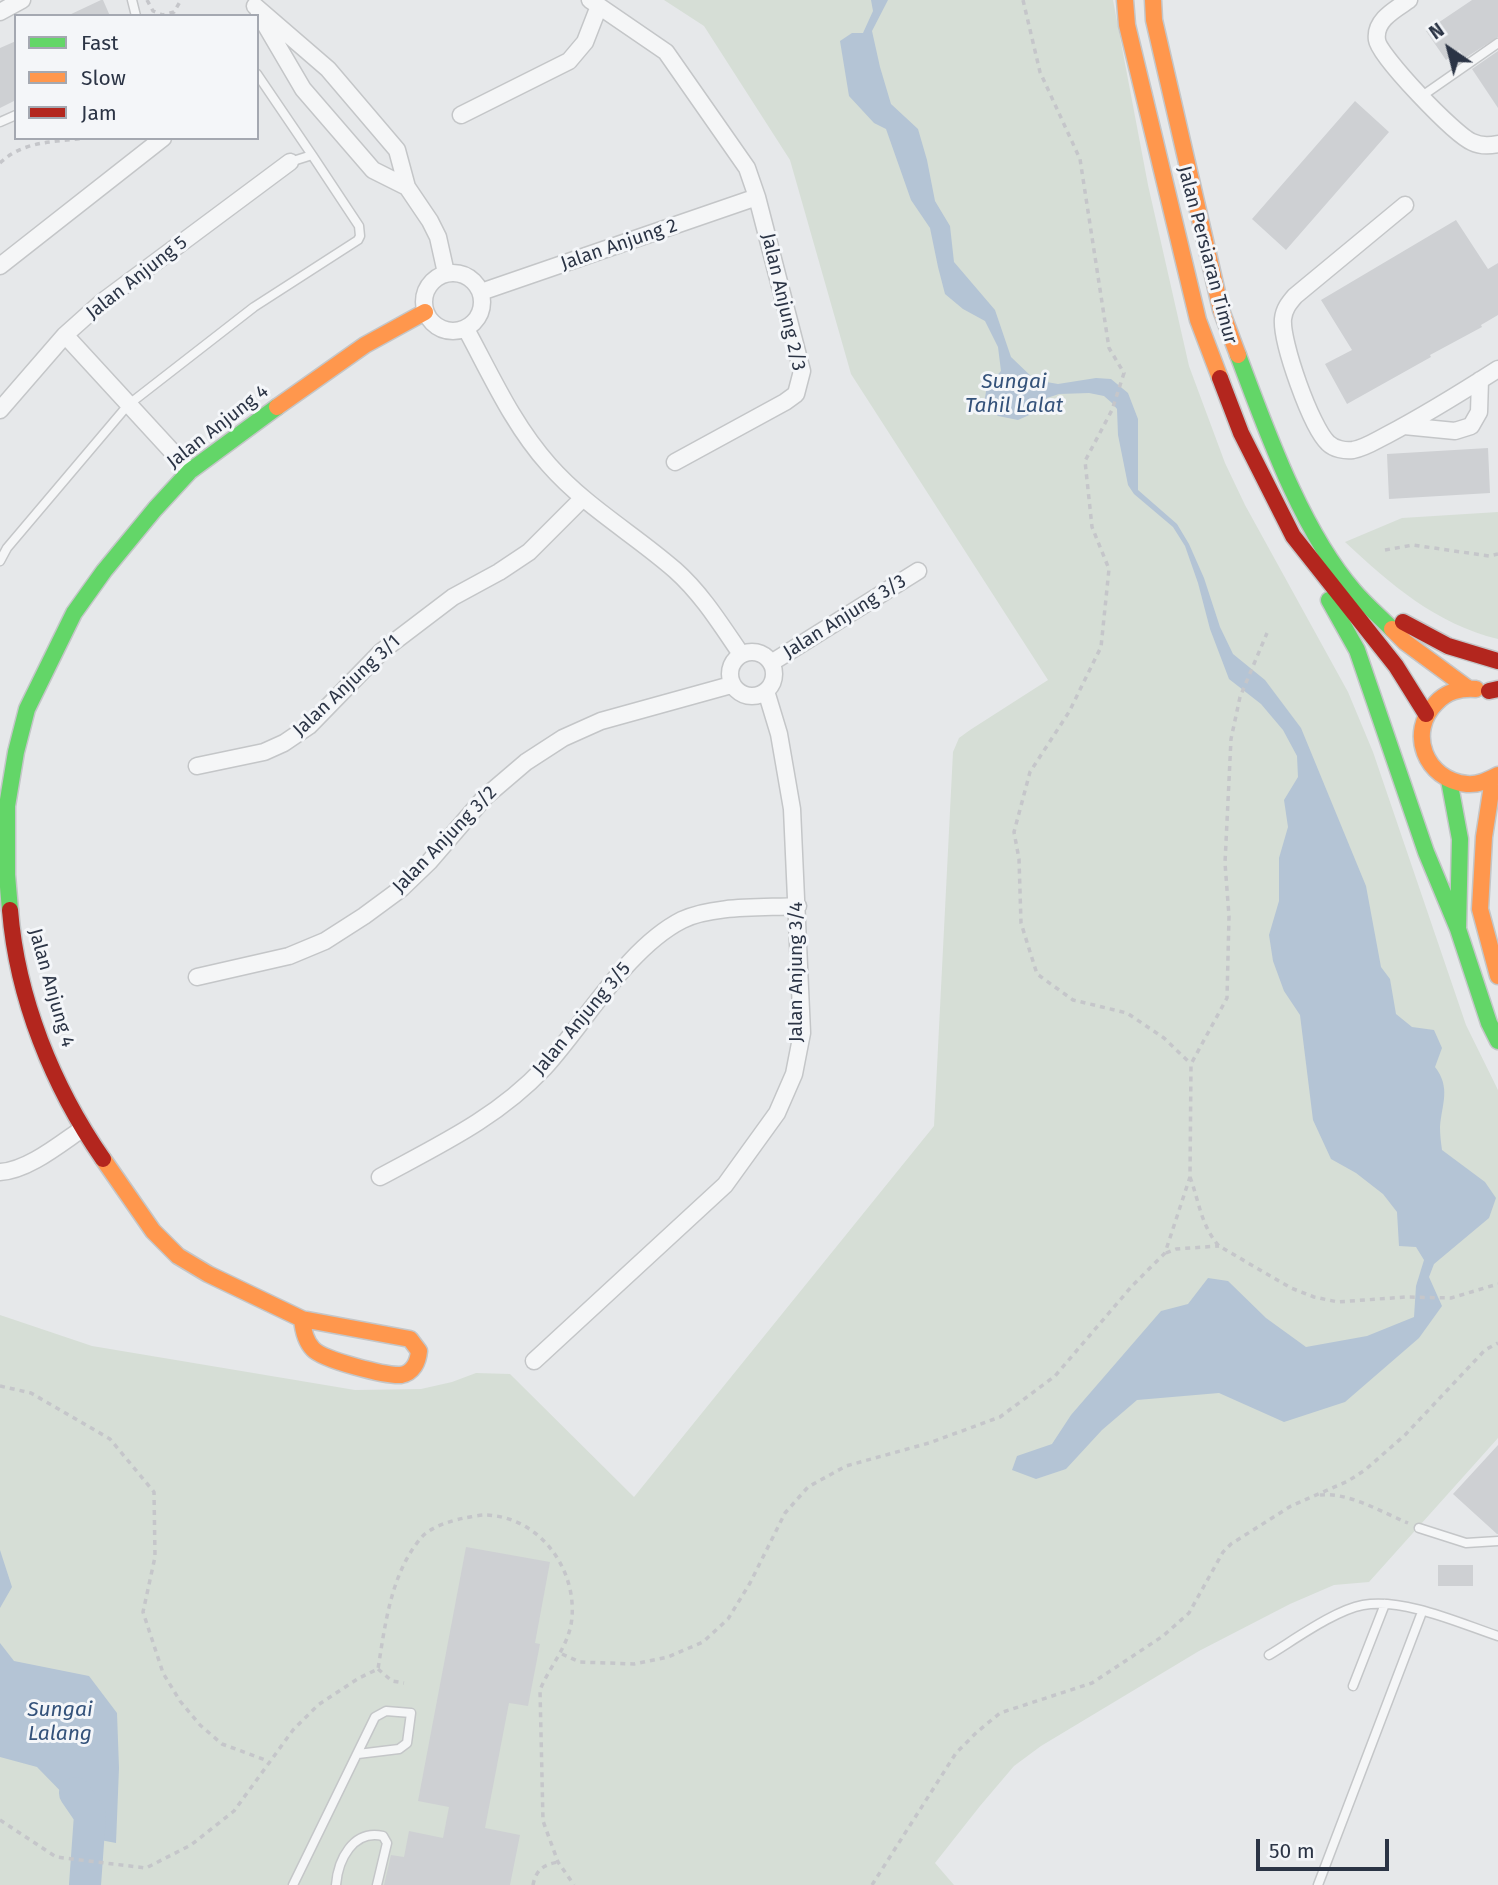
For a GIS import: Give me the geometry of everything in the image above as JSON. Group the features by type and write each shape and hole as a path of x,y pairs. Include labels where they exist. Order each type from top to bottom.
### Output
{"street":[{"path":"0,3 22,0"},
{"path":"0,12 22,0"},
{"name":"Jalan Persiaran Timur","path":"1125,0 1127,25 1198,320 1241,433 1293,536 1395,666 1426,714"},
{"name":"Jalan Persiaran Timur","path":"1153,0 1154,20 1222,310 1263,421 1312,530 1353,590 1405,642 1466,687"},
{"path":"1409,0 1381,21 1377,41 1394,67 1460,135 1480,145 1498,144"},
{"path":"253,3 303,89 373,170 407,187"},
{"path":"253,3 328,69 397,150 407,187 438,237 446,273"},
{"path":"461,115 569,61 585,42 595,3 666,52 747,168 757,197"},
{"path":"0,266 160,140"},
{"name":"Jalan Anjung 5","path":"0,410 65,335 102,302 290,162"},
{"name":"Jalan Anjung 2","path":"481,292 757,197"},
{"name":"Jalan Anjung 2/3","path":"675,462 785,402 796,394 801,383 802,371 757,197"},
{"path":"1405,205 1295,296 1286,307 1283,320 1305,404 1315,426 1329,444 1341,450 1355,450 1404,426 1498,369"},
{"path":"446,273 467,276 476,283 481,292 482,303 475,322 454,332 442,330 431,323 423,300 427,288 435,278 446,273"},
{"name":"Jalan Anjung 4","path":"303,1319 303,1332 308,1344 317,1354 328,1360 399,1375 409,1373 419,1359 419,1351 410,1339 303,1319 208,1274 178,1256 153,1231 82,1129 61,1090 44,1048 25,991 11,925 7,875 7,806 27,709 74,613 104,571 190,471 331,368 365,345 425,312"},
{"path":"466,328 509,410 547,464 582,499 676,571 701,596 741,654"},
{"path":"65,335 190,471"},
{"path":"1404,426 1455,431 1471,426 1479,412 1480,380"},
{"name":"Jalan Anjung 3/1","path":"197,766 264,752 284,743 309,726 382,651 453,597 529,552 582,499"},
{"path":"1293,536 1357,650 1426,852 1458,929 1489,1023 1498,1041"},
{"name":"Jalan Anjung 3/3","path":"771,663 918,571"},
{"path":"1353,590 1425,637 1484,659 1498,661"},
{"path":"761,653 771,663 774,678 766,691 751,697 743,696 731,685 730,668 741,654 761,653"},
{"name":"Jalan Anjung 3/2","path":"197,977 289,956 325,941 365,916 402,888 429,862 485,797 526,762 563,738 601,721 731,685"},
{"path":"1495,692 1466,687 1442,695 1426,714 1421,732 1423,751 1432,768 1449,780 1470,785 1495,777 1484,837 1480,909 1498,976"},
{"name":"Jalan Anjung 3/4","path":"534,1361 725,1185 777,1113 794,1074 802,1033 792,809 779,734 766,691"},
{"path":"1449,780 1460,839 1458,929"},
{"path":"1484,926 1498,874"},
{"name":"Jalan Anjung 3/5","path":"380,1177 472,1128 512,1098 542,1070 633,957 656,936 683,919 709,911 798,906"},
{"path":"0,1172 26,1164 49,1152 82,1129"}],"lane":[{"path":"1422,96 1498,43"},
{"path":"0,561 7,548 128,405 254,307 358,240 359,226 259,77"},
{"path":"290,162 312,155"},
{"path":"1419,1528 1466,1543 1498,1541"},
{"path":"1353,1686 1385,1604"},
{"path":"1269,1655 1342,1612 1362,1605 1385,1604 1422,1612 1498,1636"},
{"path":"1318,1885 1422,1612"},
{"path":"293,1885 375,1717 386,1711 411,1713 407,1743 399,1749 358,1754"},
{"path":"336,1885 339,1864 346,1852 360,1838 375,1834 383,1836 387,1843 377,1885"}],"path":[{"path":"147,0 153,11 163,14"},
{"path":"168,14 178,8 181,0"},
{"path":"1023,0 1040,72 1080,159 1109,348 1124,373 1112,410 1085,461 1092,527 1109,569 1101,647 1069,712 1030,772 1014,832 1019,859 1021,923 1037,974 1073,1000 1127,1013 1164,1038 1191,1064"},
{"path":"0,163 12,153 33,145 72,140"},
{"path":"1385,550 1413,545 1489,556 1498,554"},
{"path":"1165,1254 1190,1177 1191,1064 1227,998 1229,916 1225,863 1231,738 1240,696 1267,633"},
{"path":"1190,1177 1200,1204 1202,1222 1210,1237 1219,1246 1292,1288 1314,1297 1338,1302 1405,1297 1461,1297 1498,1284"},
{"path":"562,1654 580,1662 634,1664 668,1657 702,1642 728,1619 750,1583 785,1513 808,1488 846,1465 929,1443 1000,1417 1055,1376 1132,1286 1165,1254 1176,1249 1219,1246"},
{"path":"872,1885 956,1753 977,1732 1000,1713 1093,1683 1163,1636 1189,1613 1223,1552 1231,1544 1291,1506 1348,1481 1364,1470 1405,1435 1474,1360 1498,1343"},
{"path":"0,1386 31,1393 110,1439 154,1492 155,1557 143,1612 163,1673 180,1701 214,1738 222,1744 268,1761"},
{"path":"1314,1495 1332,1494 1419,1528"},
{"path":"378,1669 392,1681 404,1683"},
{"path":"533,1885 539,1869 546,1864 558,1862"}],"shaded area":[{"path":"664,0 1113,0 1148,185 1189,366 1225,463 1245,505 1348,692 1373,752 1466,1025 1498,1090 1498,1438 1369,1582 1334,1585 1290,1604 1199,1651 1041,1746 1014,1766 935,1863 954,1885 0,1885 0,1315 92,1346 355,1390 421,1389 476,1373 510,1374 634,1497 934,1126 953,752 959,738 1048,680 851,374 790,160 704,26"},
{"path":"1498,512 1498,639 1454,623 1415,601 1345,542 1402,518"}],"water":[{"name":"Sungai Tahil Lalat","path":"871,0 888,0 872,31 880,67 891,104 918,129 935,201 950,226 954,262 995,310 1011,357 1035,380 1058,384 1096,378 1111,379 1128,393 1138,419 1138,490 1177,524 1189,544 1233,654 1265,680 1301,728 1366,886 1381,967 1390,979 1396,1014 1412,1027 1434,1030 1442,1048 1435,1067 1444,1089 1440,1127 1442,1150 1485,1182 1496,1198 1489,1218 1434,1264 1429,1277 1442,1306 1419,1338 1345,1402 1284,1422 1219,1393 1137,1400 1102,1430 1066,1469 1036,1479 1012,1470 1017,1456 1052,1444 1071,1415 1161,1311 1188,1304 1208,1278 1228,1281 1266,1318 1306,1347 1367,1336 1414,1317 1416,1286 1424,1260 1416,1247 1399,1246 1397,1212 1383,1194 1356,1173 1331,1159 1313,1120 1300,1015 1284,991 1273,961 1269,935 1279,901 1279,858 1288,827 1284,800 1298,777 1297,756 1283,730 1261,704 1229,679 1210,629 1185,546 1173,527 1134,494 1128,485 1118,435 1117,409 1112,403 1104,396 1089,393 1059,394 1047,398 1036,412 1018,420 998,416 984,403 987,386 1001,371 998,347 985,321 963,309 945,294 930,228 911,200 886,129 874,123 849,96 840,41 852,33 863,33 873,11"},
{"path":"0,1550 12,1587 0,1608"},
{"name":"Sungai Lalang","path":"0,1643 14,1661 89,1676 117,1713 119,1768 116,1843 95,1839 75,1806 37,1767 0,1757"}],"building":[{"path":"101,0 109,14 71,14"},
{"path":"1472,0 1498,0 1498,37 1465,58 1459,50 1446,60 1426,31"},
{"path":"14,42 14,101 0,108 0,48"},
{"path":"1498,51 1498,108 1472,69"},
{"path":"1355,101 1389,132 1286,250 1252,219"},
{"path":"1456,220 1488,269 1498,263 1498,315 1481,325 1482,327 1347,404 1325,364 1352,350 1321,300"},
{"path":"1488,448 1490,493 1389,499 1387,454"},
{"path":"1498,1445 1498,1534 1497,1534 1453,1494"},
{"path":"466,1547 550,1562 535,1643 540,1644 528,1706 509,1703 485,1828 520,1835 510,1885 384,1885 391,1855 404,1857 409,1831 443,1838 449,1807 418,1801"},
{"path":"1438,1565 1473,1565 1473,1586 1438,1586"}],"waterway":[{"path":"75,1793 90,1815 85,1885"}],"traffic: fast":[{"path":"1238,355 1287,478 1317,539 1354,591 1392,629"},
{"path":"10,910 7,806 16,752 27,709 74,613 104,571 190,471 277,407"},
{"path":"1329,600 1357,650 1426,852 1458,929"},
{"path":"1449,780 1460,839 1458,929 1489,1023 1498,1041"}],"traffic: slow":[{"path":"1125,0 1127,25 1198,320 1220,378"},
{"path":"1153,0 1154,20 1221,310 1238,355"},
{"path":"277,407 365,345 425,312"},
{"path":"1392,629 1405,642 1466,687"},
{"path":"1476,689 1454,691 1436,703 1427,715 1423,727 1425,753 1440,774 1452,781 1476,784 1498,775"},
{"path":"1493,779 1484,837 1480,909 1498,976"},
{"path":"103,1159 153,1231 178,1256 208,1274 302,1319 410,1339 419,1351 417,1359 412,1369 401,1375 341,1362 313,1349 305,1335 302,1319"}],"traffic: jam":[{"path":"1220,378 1241,433 1293,536 1396,666 1426,714"},
{"path":"1403,622 1448,646 1498,661"},
{"path":"1489,691 1498,689"},
{"path":"10,910 20,976 40,1041 68,1102 103,1159"}]}
